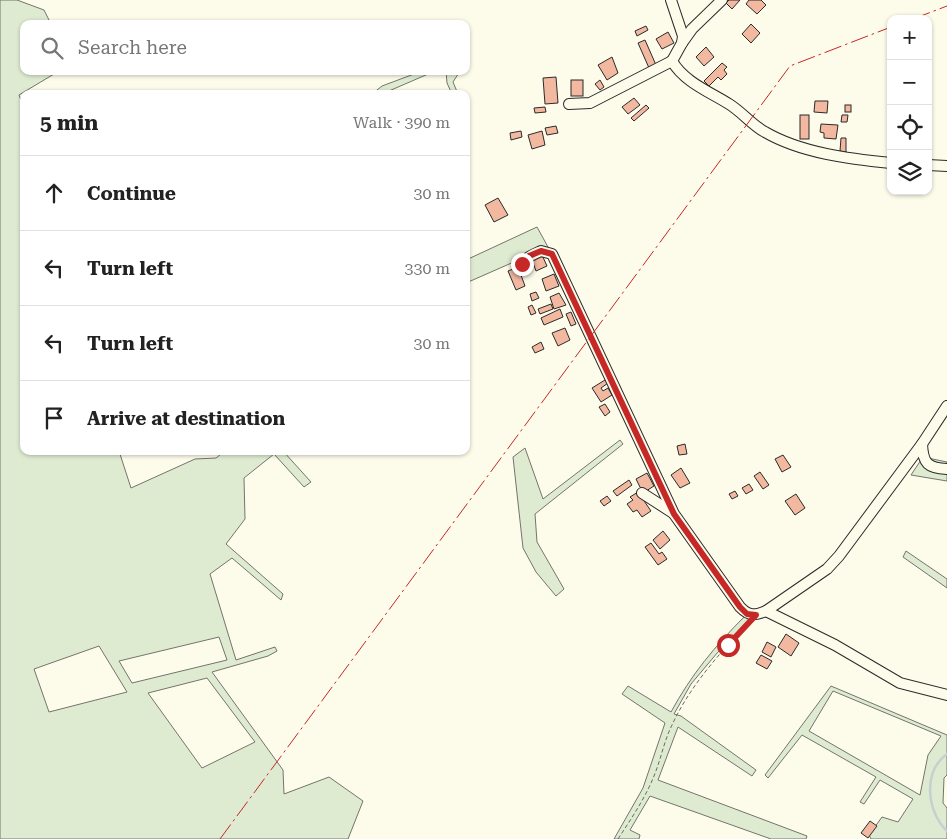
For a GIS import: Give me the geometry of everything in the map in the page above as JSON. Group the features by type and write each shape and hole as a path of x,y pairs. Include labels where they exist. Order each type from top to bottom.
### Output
{"street":[{"path":"671,0 681,29 682,43"},
{"path":"569,104 590,103 672,61 692,29 722,0"},
{"path":"672,61 686,77 738,110 763,131 773,136 835,154 887,162"},
{"path":"932,165 947,166"},
{"path":"522,268 522,264 529,256 541,251 552,254 674,514 740,607 747,614 756,615 766,611 826,569 839,556 922,444 947,406"},
{"path":"922,444 922,454 926,463 933,468 947,469"},
{"path":"642,493 674,514"},
{"path":"766,611 835,645 900,682 947,695"}],"path":[{"path":"618,839 641,804 657,769 672,725 689,693 723,650 756,615"}],"green space":[{"path":"0,0 17,0 44,10 49,20 20,20 20,75 52,75 27,90 20,90 19,95 20,455 120,455 131,488 195,459 216,458 220,455 273,455 244,478 245,519 226,544 283,594 281,600 232,558 210,574 236,660 275,647 277,651 268,656 212,672 283,770 284,794 329,777 363,801 348,839 0,839","holes":["219,637 227,660 132,683 119,661","99,646 127,692 49,712 34,669","207,678 255,742 202,768 148,693"]},
{"path":"411,75 426,75 391,90 377,90 382,86"},
{"path":"446,75 457,75 453,82 456,90 450,90"},
{"path":"537,227 548,247 470,281 470,258"},
{"path":"620,440 623,444 535,514 537,542 564,589 556,596 536,572 523,548 513,457 525,448 543,499"},
{"path":"275,455 287,455 311,482 304,487"},
{"path":"923,457 947,462 947,481 911,475"},
{"path":"906,551 947,579 947,588 903,557"},
{"path":"745,616 750,621 718,652 691,684 674,714 681,716 756,770 752,776 678,727 658,780 807,836 806,839 771,839 650,796 630,830 640,835 639,839 614,839 643,788 665,723 622,694 628,686 671,712 704,661"},
{"path":"831,686 947,735 947,775 944,778 943,803 947,808 947,839 871,839 869,835 882,817 898,822 913,799 880,780 864,804 860,802 876,777 802,735 768,778 765,775","holes":["833,691 941,736 928,755 920,795 809,731"]}],"building":[{"path":"729,0 740,0 732,9 726,3"},
{"path":"749,0 761,0 766,5 757,14 746,4"},
{"path":"751,24 760,33 751,43 742,34"},
{"path":"646,26 648,30 637,36 635,31"},
{"path":"668,32 674,43 662,49 656,39"},
{"path":"645,40 656,65 649,68 638,43"},
{"path":"706,47 714,57 704,66 696,57"},
{"path":"612,57 618,73 607,80 598,65"},
{"path":"722,63 727,67 724,70 727,74 721,80 718,77 709,86 704,81"},
{"path":"556,77 558,103 545,104 543,78"},
{"path":"571,80 583,80 583,96 571,96"},
{"path":"600,80 604,87 600,90 595,84"},
{"path":"634,98 640,105 628,114 622,107"},
{"path":"815,101 828,101 827,113 814,112"},
{"path":"646,105 649,108 634,121 631,118"},
{"path":"845,105 851,105 851,112 845,112"},
{"path":"545,107 546,112 535,113 534,108"},
{"path":"800,115 809,115 809,139 800,139"},
{"path":"842,115 848,115 847,122 841,122"},
{"path":"821,124 838,125 836,139 824,138 824,133 820,132"},
{"path":"556,126 558,133 547,135 545,128"},
{"path":"521,131 522,137 511,140 510,133"},
{"path":"542,131 545,145 532,149 528,135"},
{"path":"841,138 846,138 846,152 840,151"},
{"path":"498,198 508,215 494,222 485,205"},
{"path":"542,255 547,266 536,271 532,260"},
{"path":"518,267 525,286 516,290 508,271"},
{"path":"554,274 559,286 546,291 542,279"},
{"path":"536,292 539,298 532,301 530,294"},
{"path":"559,293 566,305 554,309 550,297"},
{"path":"551,304 553,309 540,314 538,309"},
{"path":"532,305 536,313 531,315 528,307"},
{"path":"560,309 563,317 544,325 541,318"},
{"path":"571,312 576,324 571,326 566,314"},
{"path":"565,328 570,340 558,346 552,333"},
{"path":"541,342 544,349 535,353 532,347"},
{"path":"605,380 608,383 601,388 603,391 608,388 612,395 601,402 592,388"},
{"path":"605,404 610,412 605,416 599,407"},
{"path":"685,444 687,454 679,455 677,446"},
{"path":"783,455 791,467 782,472 775,459"},
{"path":"681,468 690,483 680,488 671,475"},
{"path":"760,472 769,485 763,489 754,476"},
{"path":"647,473 654,486 643,493 636,479"},
{"path":"629,480 632,485 617,496 613,491"},
{"path":"749,484 753,490 746,494 742,488"},
{"path":"735,491 738,496 732,499 729,494"},
{"path":"638,492 651,511 642,517 637,510 633,512 627,504 633,500 630,497"},
{"path":"796,494 805,508 795,515 785,501"},
{"path":"607,496 611,501 604,506 600,501"},
{"path":"663,531 670,540 660,549 653,540"},
{"path":"651,543 659,554 662,552 667,559 658,565 645,547"},
{"path":"786,634 799,643 791,656 778,647"},
{"path":"767,642 776,647 771,657 762,652"},
{"path":"761,655 772,661 767,669 756,663"},
{"path":"870,821 877,826 868,838 861,833"}],"waterway":[{"path":"947,754 934,771 930,792 935,813 947,831"}],"power":[{"path":"923,15 947,6"},
{"path":"220,839 790,66 887,29"}],"route":[{"path":"522,264 529,256 541,251 545,250 552,254 674,514 740,607 747,614 756,615 728,645"}]}
